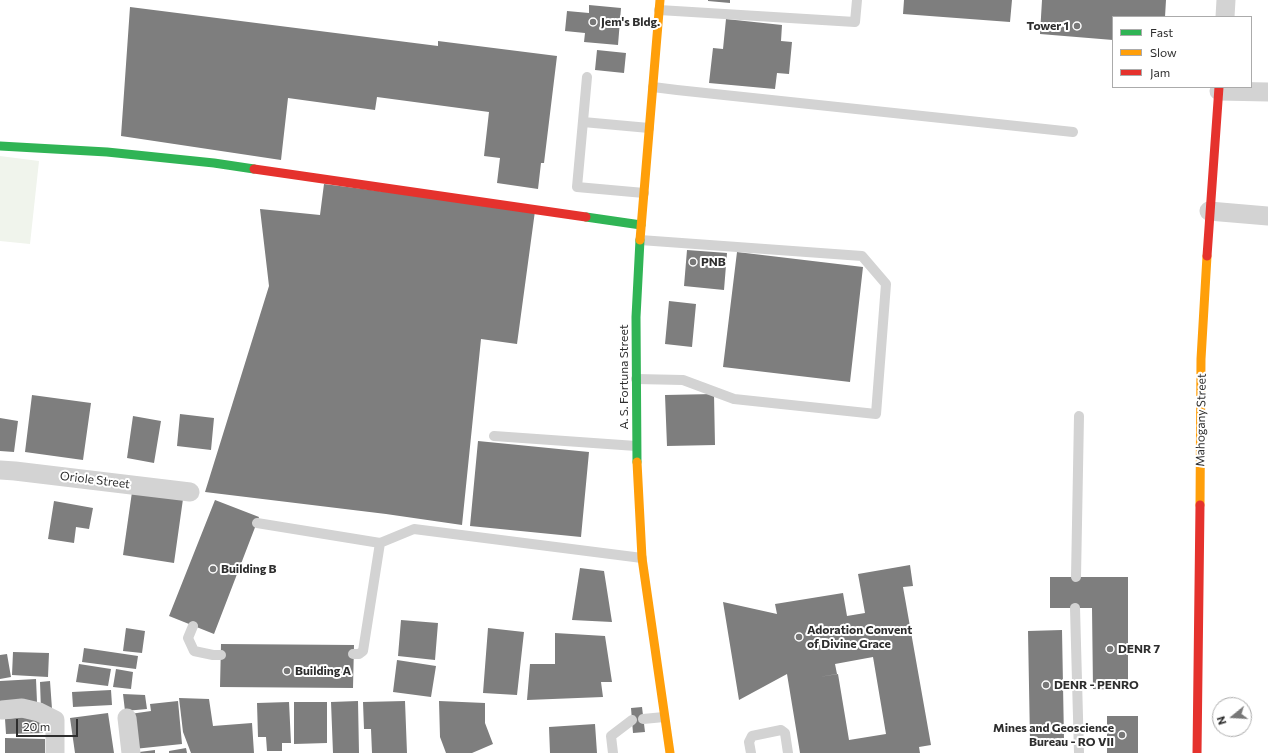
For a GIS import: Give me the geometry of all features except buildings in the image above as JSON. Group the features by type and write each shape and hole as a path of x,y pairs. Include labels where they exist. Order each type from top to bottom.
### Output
{"street":[{"path":"1225,16 1226,0"},
{"name":"A. S. Fortuna Street","path":"659,5 640,240 636,317 636,446 642,558 670,753"},
{"path":"1219,89 1268,92"},
{"name":"Mahogany Street","path":"1197,753 1201,359 1219,89"},
{"path":"0,146 107,152 214,163 641,225"},
{"path":"1210,211 1268,216"},
{"name":"Oriole Street","path":"0,470 190,492"},
{"path":"2,710 22,708 39,712 55,720 55,753"},
{"path":"126,718 131,753"}],"lane":[{"path":"659,5 855,22 857,0"},
{"path":"587,77 577,187 644,193"},
{"path":"653,87 1073,132"},
{"path":"583,122 650,128"},
{"path":"636,379 683,380 734,399 876,414 886,284 862,256 640,240"},
{"path":"1076,576 1079,416"},
{"path":"494,436 636,446"},
{"path":"257,522 380,544 414,529 642,558"},
{"path":"353,654 360,654 363,650 380,544"},
{"path":"1075,608 1079,753"},
{"path":"193,626 188,638 194,651 221,655"},
{"path":"643,719 664,718"},
{"path":"613,753 611,736 632,720"},
{"path":"751,753 750,742 752,736 781,730 785,733 788,753"}],"shaded area":[{"path":"0,156 39,161 30,244 0,241"}],"traffic: fast":[{"path":"0,146 107,152 214,163 254,169"},
{"path":"586,217 641,225"},
{"path":"637,462 636,317 640,240"}],"traffic: slow":[{"path":"640,240 660,0"},
{"path":"1200,505 1201,359 1207,256"},
{"path":"637,462 642,558 670,753"}],"traffic: jam":[{"path":"1207,256 1219,88"},
{"path":"254,169 586,217"},
{"path":"1197,753 1200,505"}],"place":[{"name":"Jem's Bldg.","path":"593,22"},
{"name":"Tower 1","path":"1077,26"},
{"name":"PNB","path":"693,262"},
{"name":"Building B","path":"213,569"},
{"name":"Adoration Convent of Divine Grace","path":"799,637"},
{"name":"DENR 7","path":"1110,649"},
{"name":"Building A","path":"287,671"},
{"name":"DENR - PENRO","path":"1046,685"},
{"name":"Mines and Geoscience Bureau - RO VII","path":"1122,735"}]}
